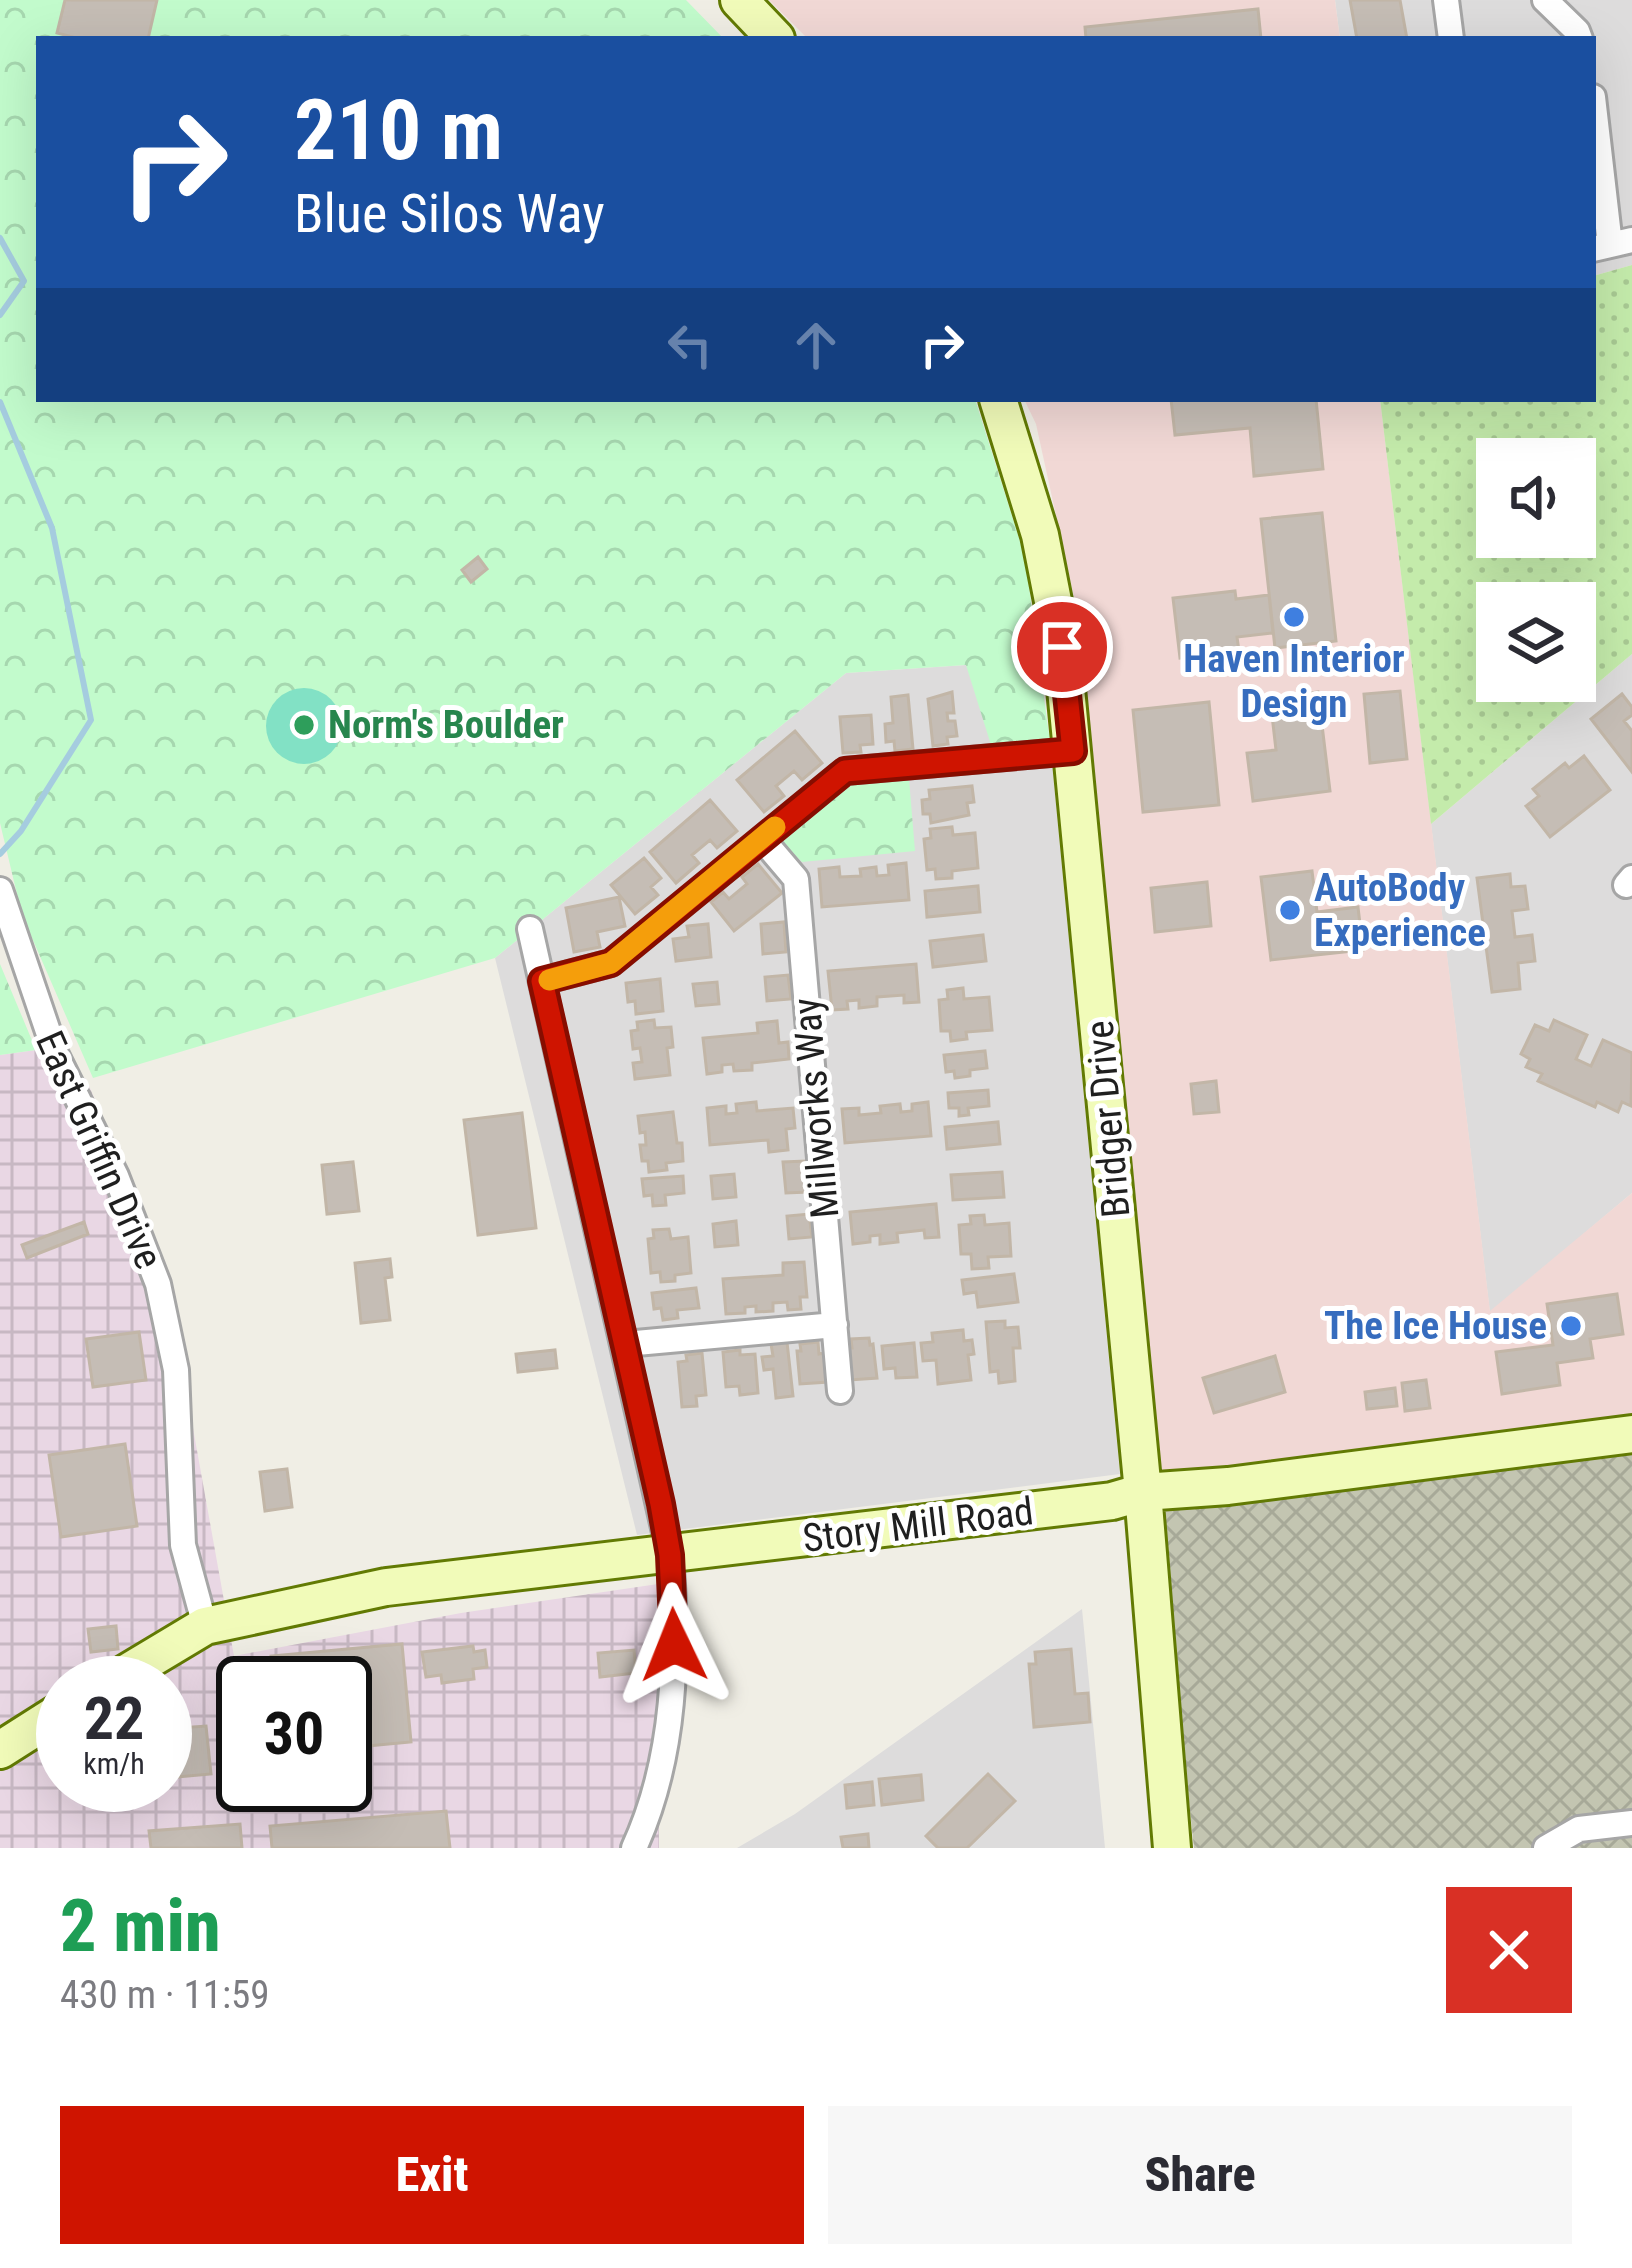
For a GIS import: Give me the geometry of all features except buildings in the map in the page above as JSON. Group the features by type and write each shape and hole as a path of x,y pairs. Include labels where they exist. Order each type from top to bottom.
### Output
{"street":[{"path":"739,0 773,36"},
{"path":"1446,0 1451,36"},
{"path":"1545,0 1579,36"},
{"path":"1596,120 1612,245"},
{"name":"Bridger Drive","path":"999,402 1046,562 1062,647 1172,1848"},
{"path":"542,981 611,963 845,771 1073,751"},
{"name":"Millworks Way","path":"762,838 796,878 840,1390"},
{"name":"East Griffin Drive","path":"0,890 56,1055 116,1176 158,1285 176,1370 183,1545 206,1626"},
{"path":"530,929 670,1555 675,1615 667,1738 634,1848"},
{"path":"625,1344 835,1325"},
{"name":"Story Mill Road","path":"155,1656 206,1626 386,1587 1632,1434"},
{"path":"0,1750 36,1727"},
{"path":"1546,1848 1579,1829 1632,1823"}],"shaded area":[{"path":"769,0 1335,0 1340,36 805,36"},
{"path":"1335,0 1632,0 1632,265 1596,275 1596,36 1340,36"},
{"path":"1025,402 1380,402 1490,1311 1632,1193 1632,1450 1157,1505 1080,625 1036,424"},
{"path":"1632,654 1632,1193 1490,1313 1431,824 1575,702 1596,702 1596,684"},
{"path":"966,665 1050,742 1120,1474 637,1535 495,958 846,673"},
{"path":"36,1050 86,1079 162,1256 234,1656 461,1613 658,1584 659,1848 0,1848 0,1055"},
{"path":"1632,1450 1632,1848 1194,1848 1157,1505"},
{"path":"1082,1609 1105,1848 737,1848 795,1814"}],"green space":[{"path":"0,0 686,0 721,36 36,36 36,402 976,402 1025,557 1050,742 991,745 966,665 846,673 495,958 93,1078 22,915 0,823"},
{"path":"1632,265 1632,654 1596,684 1596,582 1476,582 1476,702 1575,702 1431,824 1380,402 1596,402 1596,275"},
{"name":"Norm's Boulder","path":"304,688 331,699 342,726 331,753 304,764 277,753 266,726 277,699"},
{"path":"909,779 915,851 802,862 782,842 852,784"},
{"path":"0,964 36,1050 0,1055"}],"waterway":[{"path":"0,238 24,281 0,315"},
{"path":"0,402 52,528 91,720 21,831 0,854"}],"slow traffic":[{"path":"549,980 611,963 775,827"}],"place":[{"name":"Haven Interior Design","path":"1294,617"},
{"name":"Norm's Boulder","path":"304,725"},
{"name":"AutoBody Experience","path":"1290,910"},
{"name":"The Ice House","path":"1571,1326"}],"route":[{"path":"674,1645 670,1555 661,1504 542,981 611,963 845,771 1073,751 1062,647"}]}
